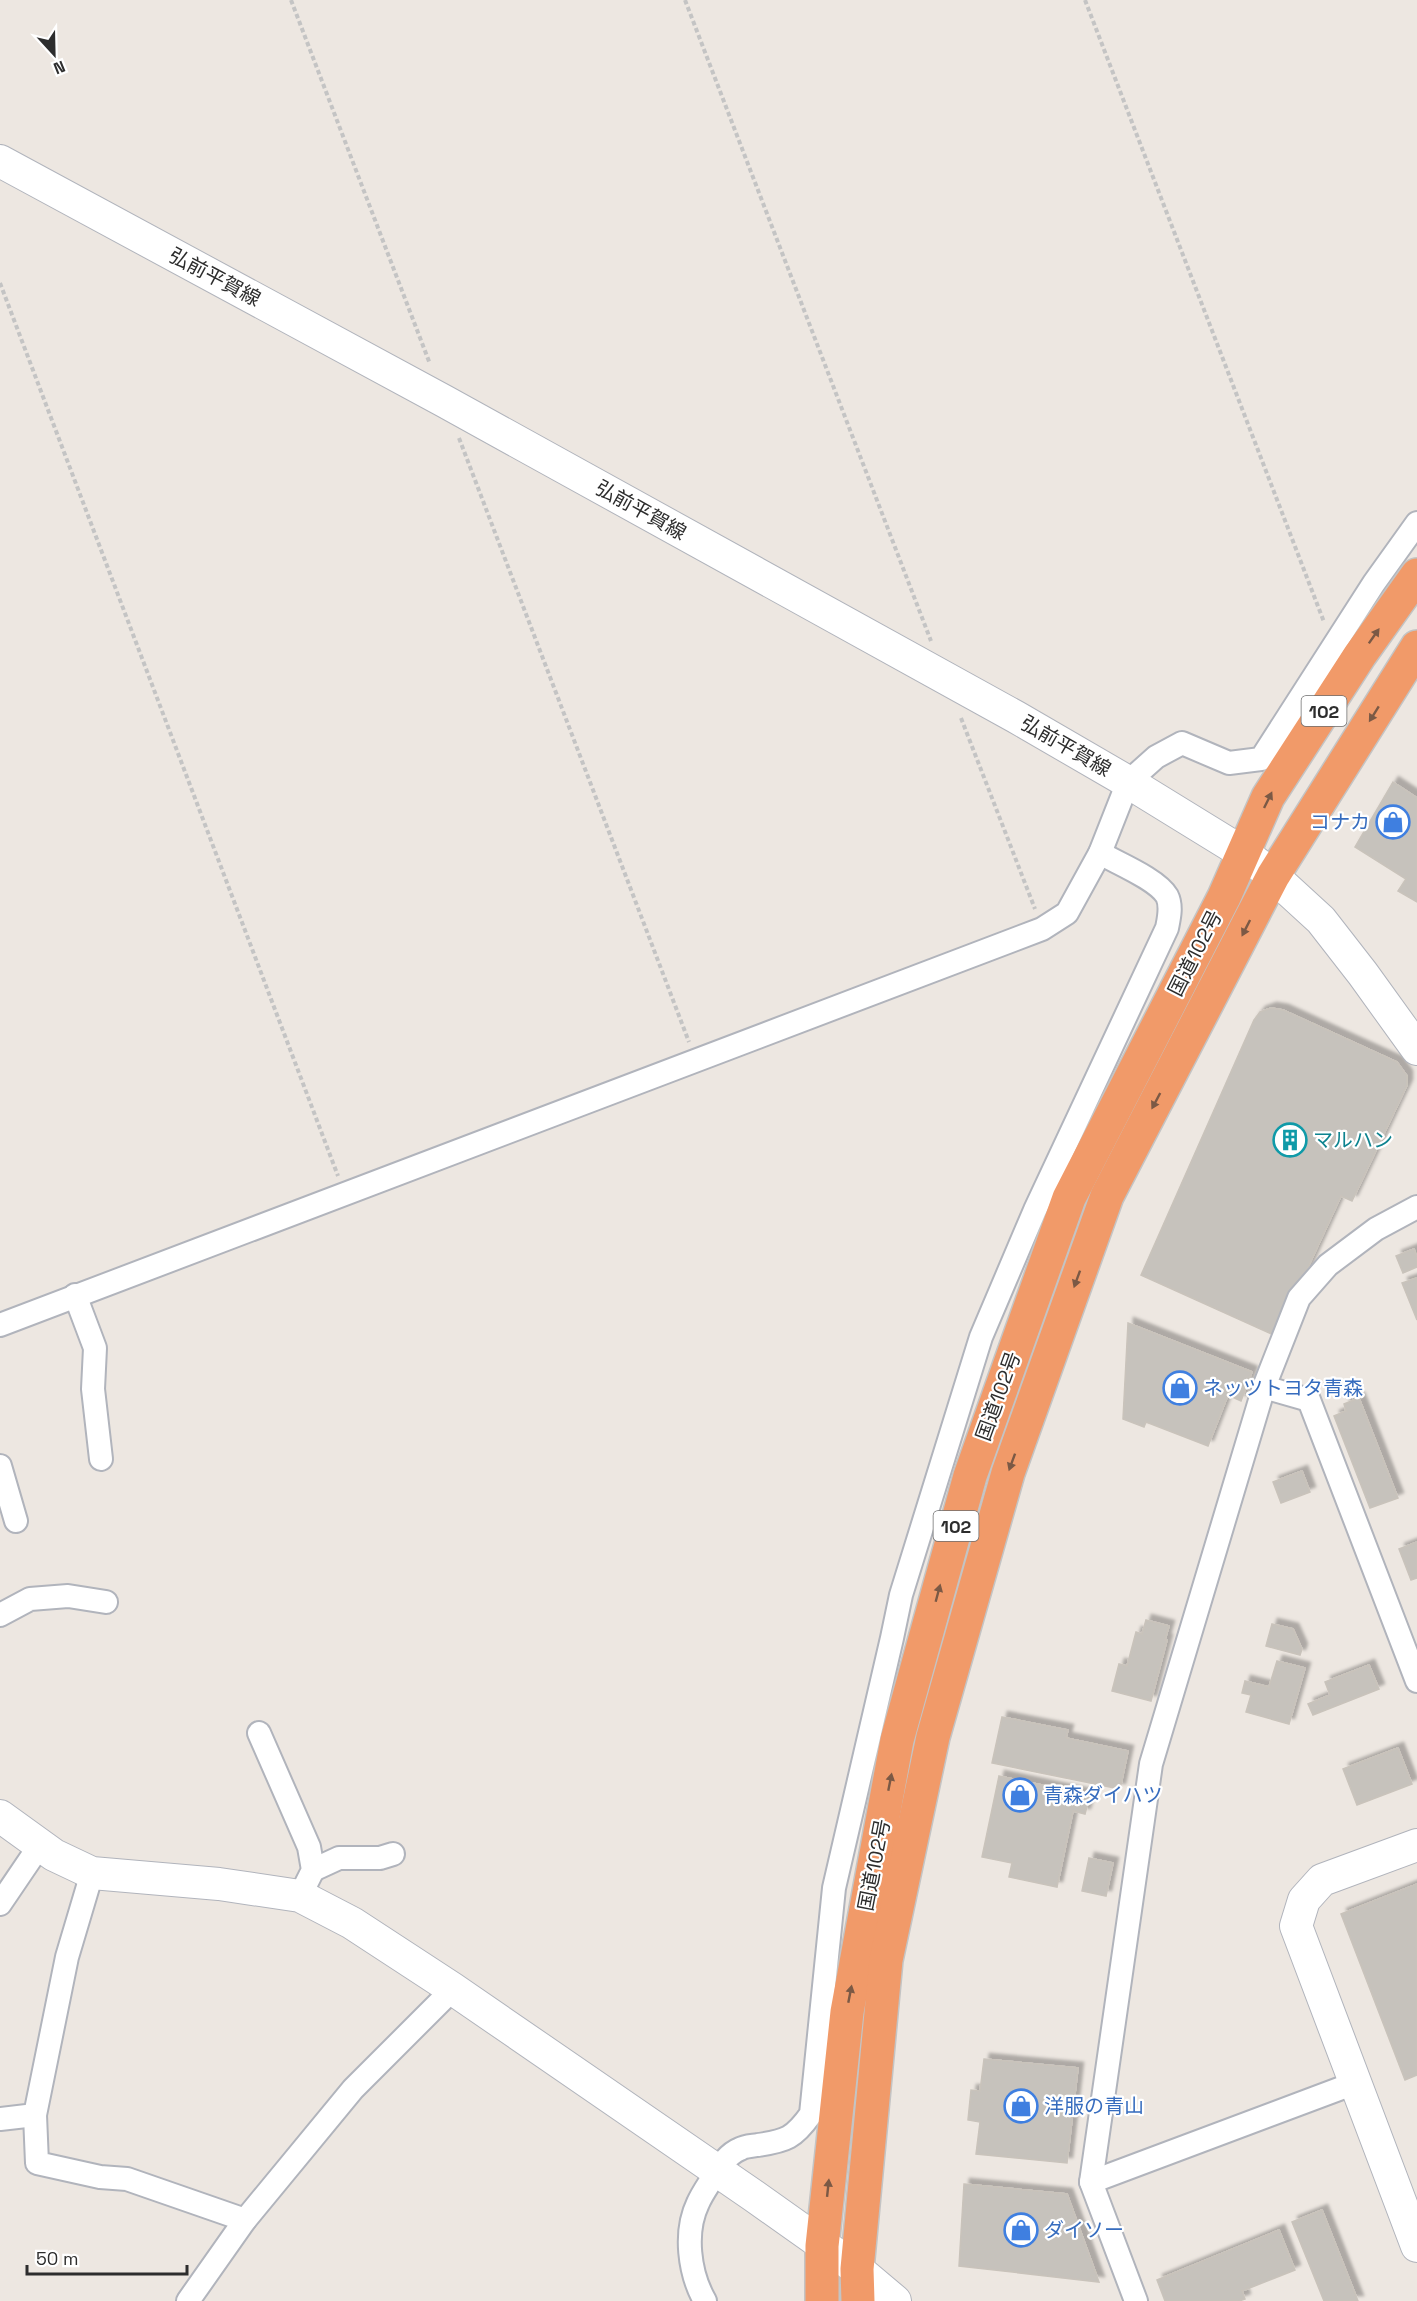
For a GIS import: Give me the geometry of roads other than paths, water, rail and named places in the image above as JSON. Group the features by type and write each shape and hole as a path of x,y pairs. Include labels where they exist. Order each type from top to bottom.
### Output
{"highway":[{"name":"国道102号","path":"822,2301 822,2246 847,2012 897,1740 970,1476 1069,1198 1245,854 1268,797 1360,655 1417,575"},
{"name":"国道102号","path":"858,2285 886,1960 933,1737 1008,1473 1107,1196 1273,876 1417,647"}],"street":[{"name":"弘前平賀線","path":"0,161 444,401 946,679 1128,782 1245,854 1321,920 1417,1049"},
{"path":"0,1325 1042,929 1066,913 1100,853 1128,782 1156,757 1182,743 1229,763 1261,759 1374,583 1417,524"},
{"path":"705,2301 700,2292 691,2260 690,2231 697,2204 729,2155 741,2148 784,2141 799,2131 811,2114 834,1888 901,1595 981,1337 1035,1210 1167,928 1170,912 1167,896 1155,884 1100,853"},
{"path":"1136,2301 1091,2182 1151,1764 1264,1388 1299,1298 1328,1265 1376,1229 1417,1207"},
{"path":"75,1295 95,1348 93,1389 101,1459"},
{"path":"1264,1388 1309,1400 1417,1681"},
{"path":"0,1466 16,1521"},
{"path":"0,1615 30,1599 68,1596 106,1602"},
{"path":"259,1733 309,1847 307,1883"},
{"path":"0,1816 54,1855 92,1873 219,1884 307,1883 339,1858 380,1858 393,1854"},
{"path":"0,1904 40,1845"},
{"path":"1417,1845 1322,1880 1304,1900 1296,1926 1417,2246"},
{"path":"92,1873 67,1957 35,2115 37,2163 100,2177 127,2179 245,2220"},
{"path":"307,1883 352,1923 453,1989 822,2246 858,2285 894,2301"},
{"path":"188,2301 245,2220 353,2089 453,1989"},
{"path":"1091,2182 1355,2083"},
{"path":"0,2120 35,2115"}],"place":[{"name":"コナカ","path":"1393,822"},
{"name":"マルハン","path":"1290,1140"},
{"name":"ネッツトヨタ青森","path":"1180,1388"},
{"name":"青森ダイハツ","path":"1020,1795"},
{"name":"洋服の青山","path":"1021,2106"},
{"name":"ダイソー","path":"1021,2230"}]}
